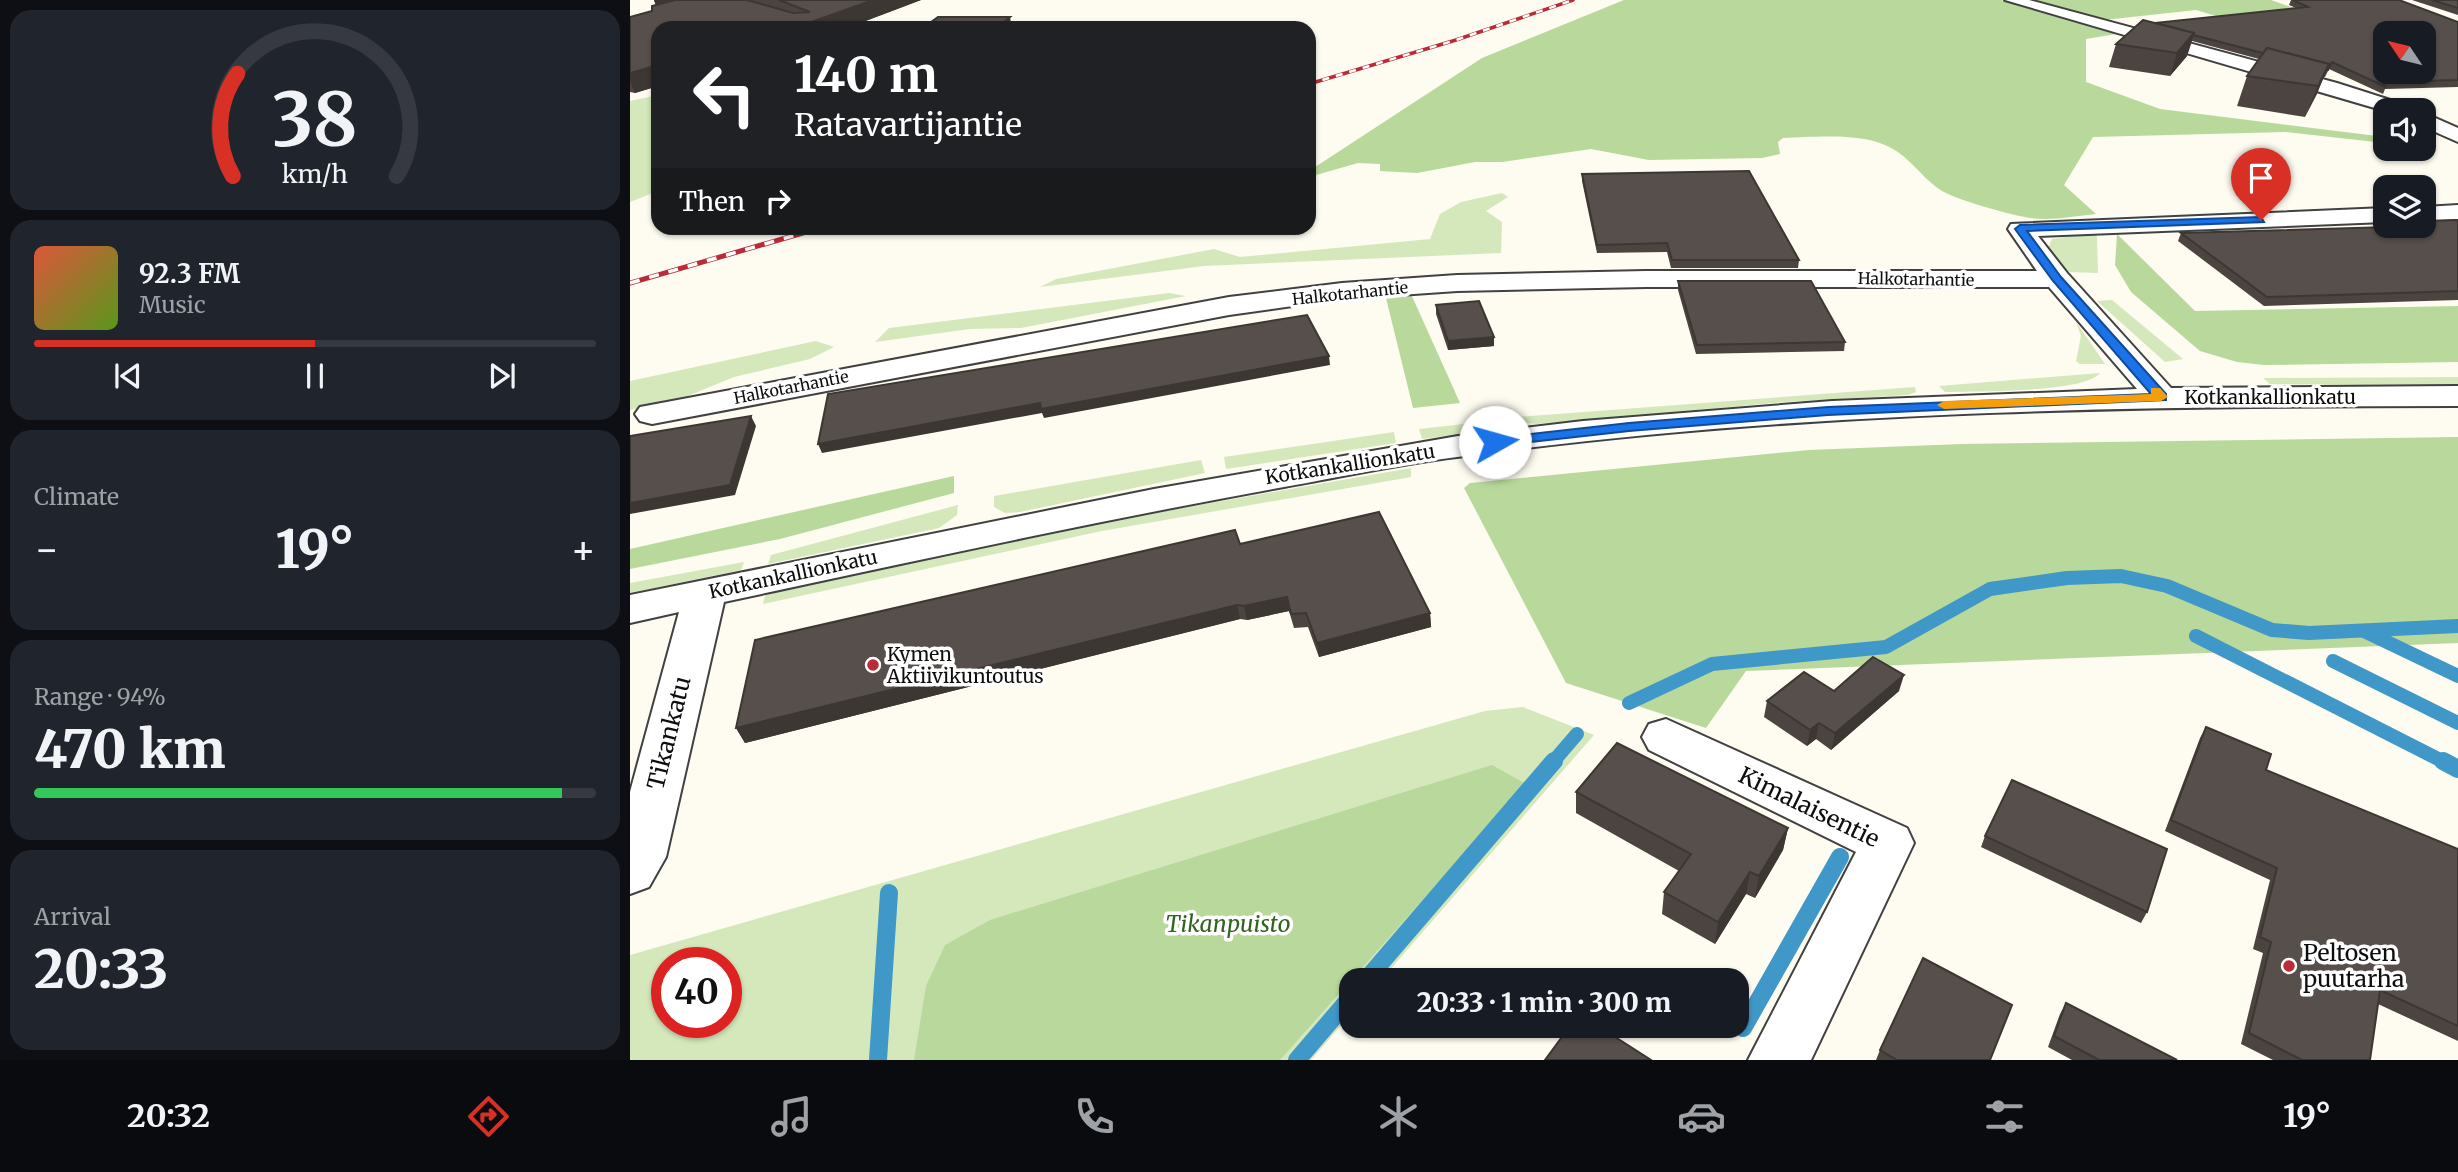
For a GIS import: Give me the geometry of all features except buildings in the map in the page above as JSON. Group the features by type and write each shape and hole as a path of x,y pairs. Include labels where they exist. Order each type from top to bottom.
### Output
{"street":[{"path":"2012,0 2373,101"},
{"path":"2436,125 2458,136"},
{"path":"2436,213 2458,212"},
{"path":"2161,397 2057,279 2020,229 2373,215"},
{"name":"Halkotarhantie","path":"652,414 1229,306 1342,291 1457,283 1646,279 2057,279"},
{"name":"Kotkankallionkatu","path":"630,609 1129,503 1454,447 1774,415 1920,406 2161,397 2458,396"},
{"name":"Tikankatu","path":"630,870 639,858 705,593"},
{"name":"Kimalaisentie","path":"1666,737 1888,843 1779,1060"}],"green space":[{"path":"1624,0 2001,0 2116,34 2086,39 2086,82 2160,109 2373,136 2373,142 2285,132 2093,137 2064,185 2096,214 2047,219 2011,214 1946,193 1893,149 1874,141 1849,137 1783,138 1778,142 1780,154 1762,158 1649,160 1591,149 1502,162 1475,162 1417,173 1380,171 1380,164 1358,163 1316,175 1316,166 1482,58"},
{"path":"2024,0 2271,0 2291,7 2394,5 2303,12 2373,58 2373,62 2196,10 2095,21"},
{"path":"651,96 651,194 630,202 630,101"},
{"path":"1502,193 1508,197 1486,211 1502,222 1501,253 1204,266 1040,287 1056,279 1214,249 1240,257 1430,239 1440,214 1461,202"},
{"path":"2094,233 2097,237 2098,273 2069,272 2048,248 2052,239"},
{"path":"2117,234 2195,311 2458,306 2458,362 2264,365 2237,362 2200,351 2131,292 2115,265"},
{"path":"1169,293 1186,296 1021,328 970,329 875,342 889,328"},
{"path":"1411,294 1460,403 1413,408 1386,298"},
{"path":"2112,300 2183,359 2165,362 2097,301"},
{"path":"2076,322 2105,364 2080,364 2076,361 2081,336"},
{"path":"816,341 834,347 810,359 734,377 678,400 630,410 630,381"},
{"path":"2100,373 2090,380 2074,384 2028,390 1945,392 1939,386"},
{"path":"2458,377 2458,386 2270,384 2263,378"},
{"path":"1915,387 1916,392 1908,395 1785,402 1537,424 1522,422 1517,417"},
{"path":"1500,420 1498,425 1484,432 1422,439 1419,429"},
{"path":"1394,432 1396,443 1226,469 1224,457"},
{"path":"2458,437 2458,643 1746,671 1706,728 1566,683 1464,488 1470,483 1809,450 1961,444"},
{"path":"1201,460 1205,473 1020,512 1005,513 994,507 994,496"},
{"path":"1411,468 1411,477 1102,531 763,604 766,591 1101,522"},
{"path":"954,476 954,493 780,539 630,569 630,549"},
{"path":"958,505 957,515 939,528 768,564 771,555"},
{"path":"744,562 741,570 630,593 630,583"},
{"name":"Tikanpuisto","path":"1523,707 1594,735 1391,968 1339,968 1339,1028 1311,1060 630,1060 630,955 651,949 651,1038 742,1038 742,947 658,947 1485,711"},
{"path":"1492,765 1526,784 1362,968 1339,968 1339,994 1280,1060 914,1060 926,986 945,945 990,920"}],"waterway":[{"path":"1629,703 1712,664 1886,647 1990,589 2067,578 2121,576 2167,586 2272,630 2309,633 2458,626"},
{"path":"2364,631 2458,676"},
{"path":"2196,636 2446,763"},
{"path":"2333,661 2458,723"},
{"path":"1552,763 1577,734"},
{"path":"1376,968 1554,761"},
{"path":"2443,761 2458,769"},
{"path":"1749,1017 1840,857"},
{"path":"878,1060 889,893"},
{"path":"1297,1060 1339,1011"}],"railway":[{"path":"1316,82 1456,40 1573,0"},
{"path":"630,283 796,235"}],"slow traffic":[{"path":"1944,405 2161,397 2155,390"}],"place":[{"name":"Kymen Aktiivikuntoutus","path":"873,665"},
{"name":"Peltosen puutarha","path":"2289,966"}],"route":[{"path":"1495,442 1629,427 1828,411 2161,397 2057,279 2020,229 2261,220"}]}
